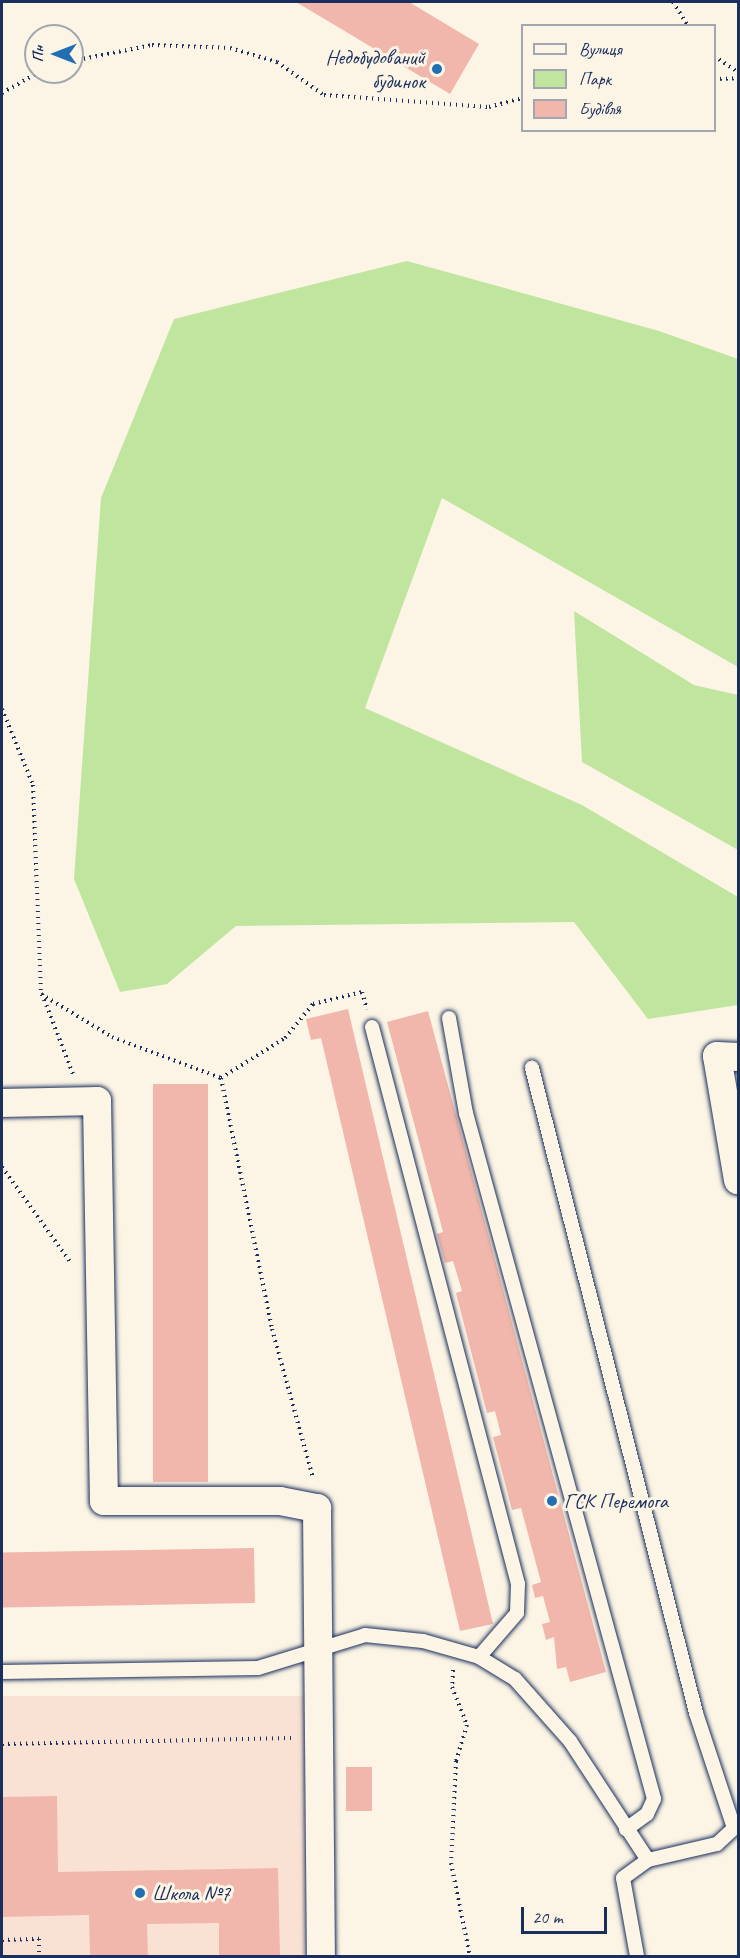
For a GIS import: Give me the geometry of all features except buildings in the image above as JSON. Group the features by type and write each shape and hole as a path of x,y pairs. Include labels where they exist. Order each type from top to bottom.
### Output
{"street":[{"path":"728,1057 738,1180"},
{"path":"2,1103 97,1101 104,1501 280,1501 317,1508 316,1647 321,1956"}],"lane":[{"path":"448,1018 466,1113 654,1799 647,1814 626,1829"},
{"path":"372,1027 518,1584 512,1621 479,1657"},
{"path":"532,1068 696,1713 736,1828 717,1845 648,1860 623,1878 637,1956"},
{"path":"2,1672 258,1668 279,1665 316,1647 365,1635 460,1649 479,1657 514,1679 570,1741 648,1860"}],"path":[{"path":"673,2 687,24"},
{"path":"84,59 152,45 230,48 277,62 324,95 489,107 521,98"},
{"path":"716,57 738,72"},
{"path":"716,79 738,78"},
{"path":"2,93 24,81"},
{"path":"2,709 33,785 41,994 83,1101"},
{"path":"222,1078 285,1038 313,1004 335,995 362,992 372,1027"},
{"path":"41,994 112,1037 222,1078"},
{"path":"222,1078 272,1329 310,1459 317,1508"},
{"path":"2,1167 99,1299"},
{"path":"460,1649 452,1687 467,1725 456,1761 451,1863 470,1956"},
{"path":"2,1744 319,1738"},
{"path":"2,1940 39,1940 39,1956"}],"shaded area":[{"path":"2,1696 304,1696 304,1956 2,1956"}],"green space":[{"path":"407,261 659,331 738,359 738,667 442,498 365,708 582,805 738,897 738,1005 648,1019 574,922 236,926 167,984 120,992 74,879 101,498 174,319"},
{"path":"574,611 694,685 738,695 738,850 582,762"}],"place":[{"name":"Недобудований будинок","path":"437,69"},
{"name":"ГСК Перемога","path":"552,1501"},
{"name":"Школа №7","path":"140,1893"}]}
